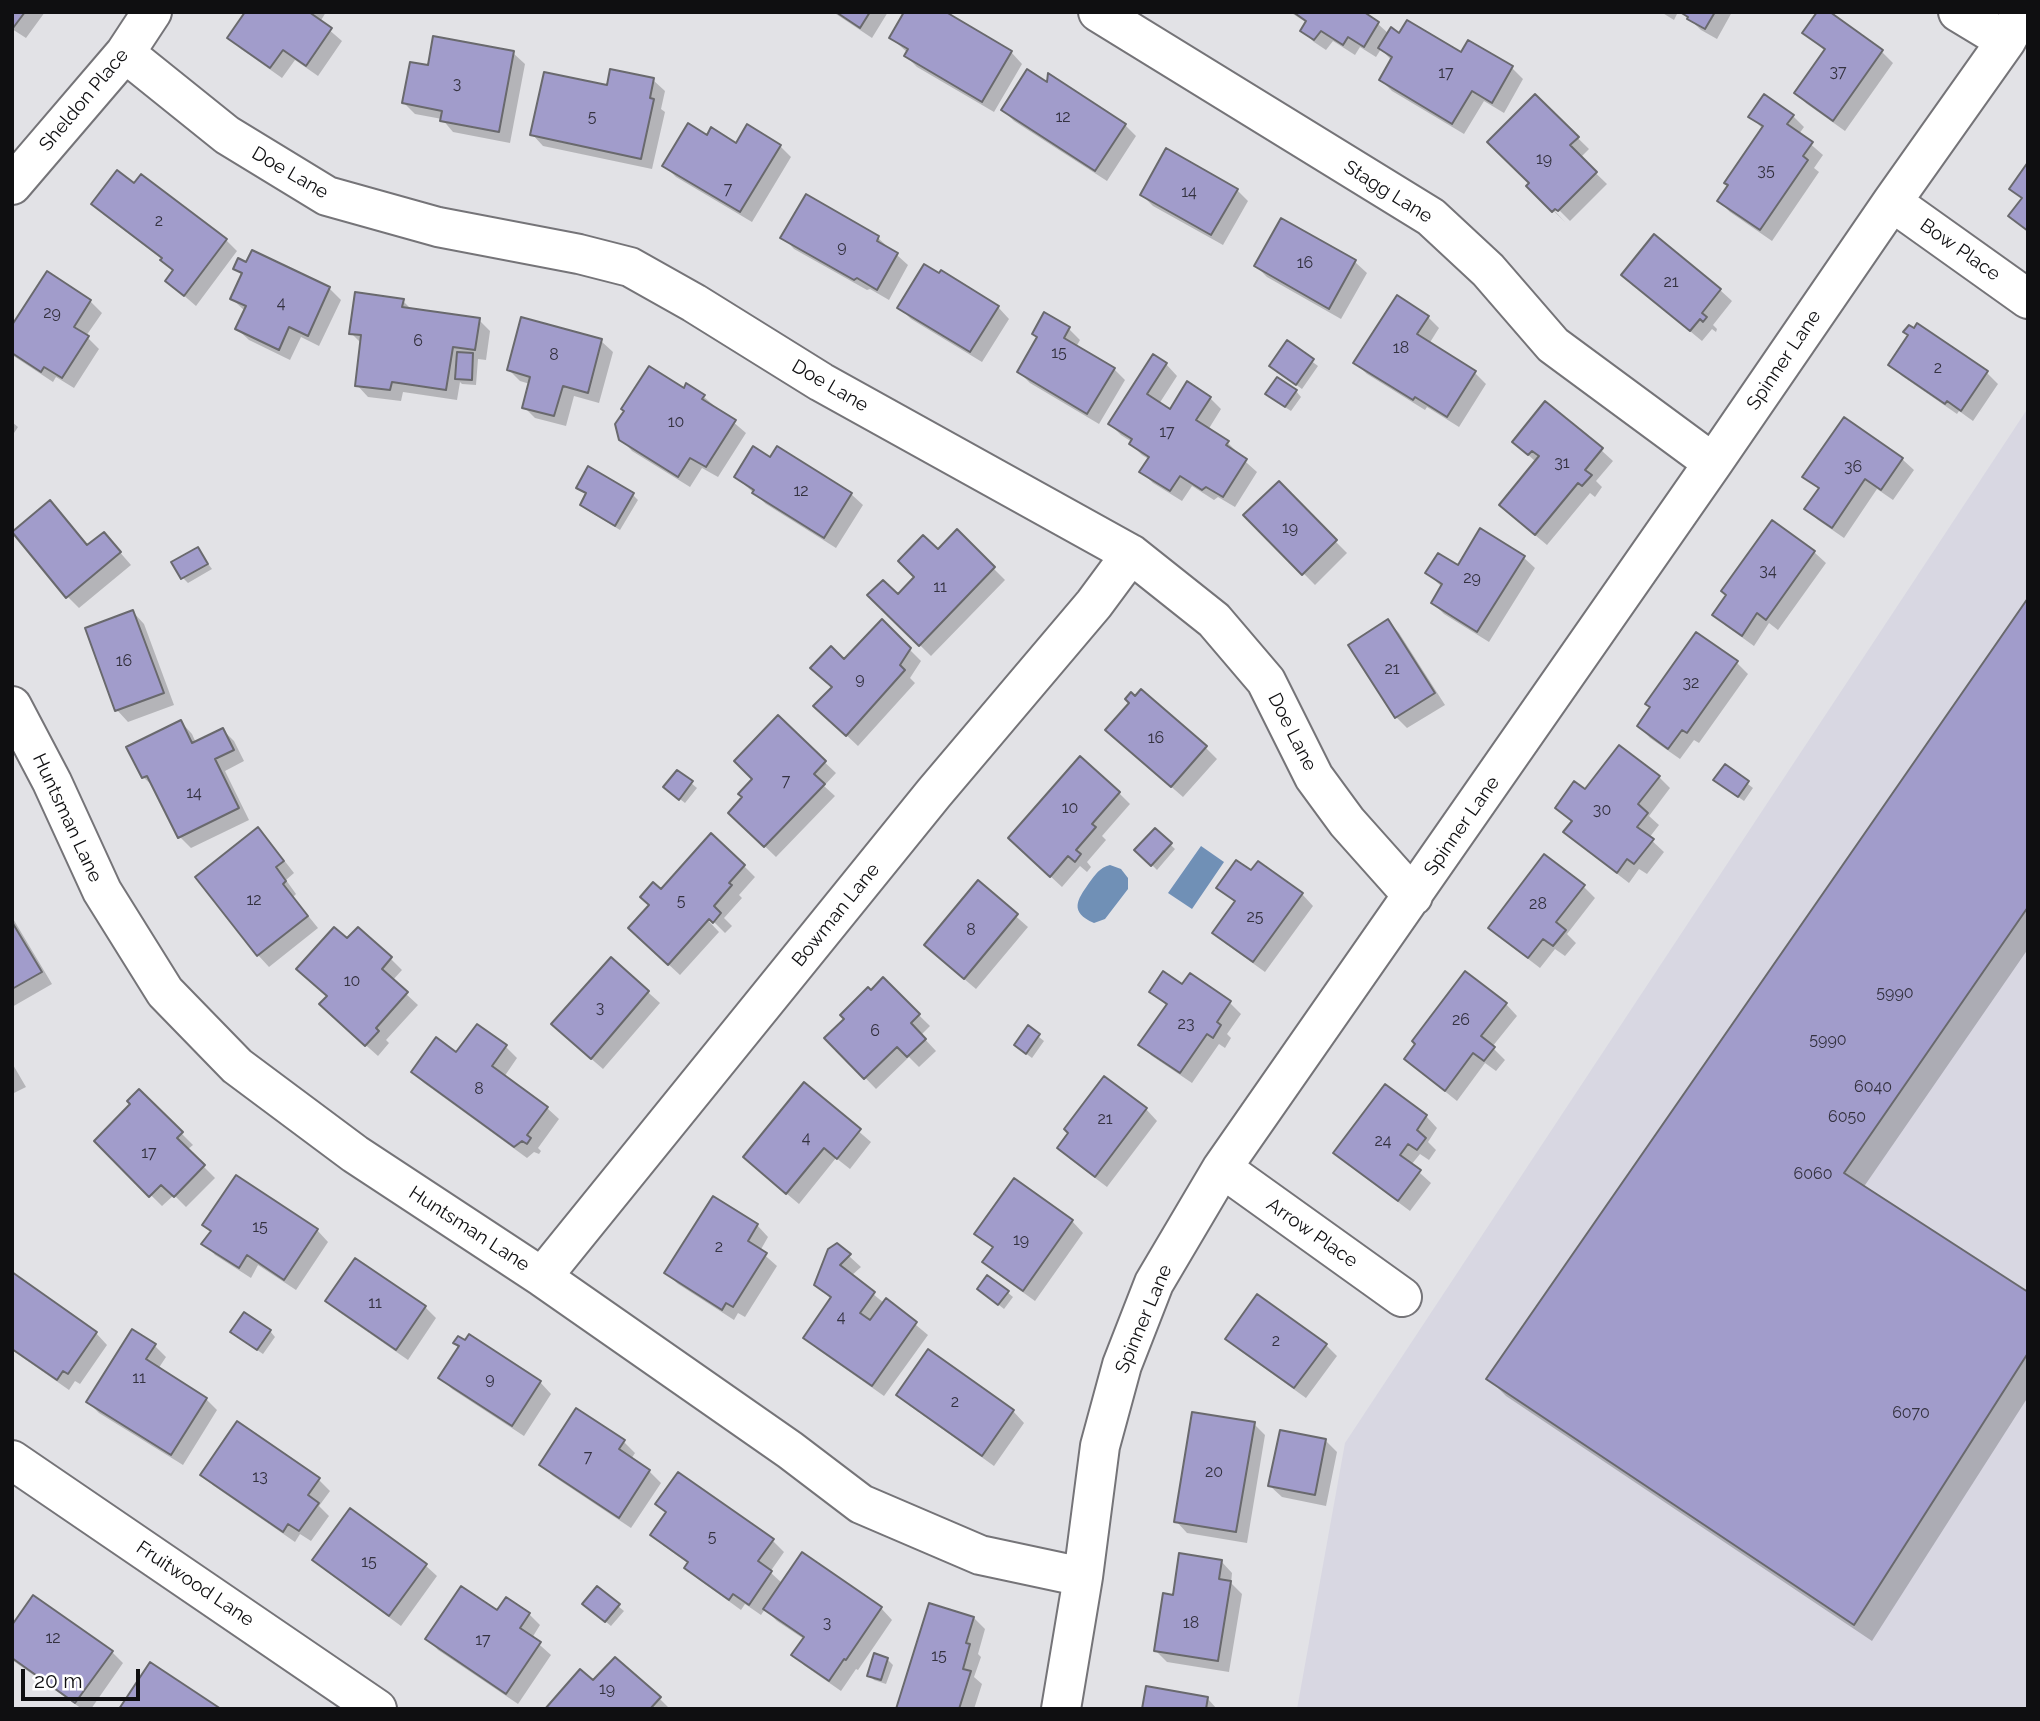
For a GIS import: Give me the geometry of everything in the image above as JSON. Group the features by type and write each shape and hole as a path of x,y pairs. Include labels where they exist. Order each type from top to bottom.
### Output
{"street":[{"name":"Sheldon Place","path":"12,185 125,53 152,12"},
{"name":"Stagg Lane","path":"1098,12 1431,217 1488,270 1553,345 1713,463"},
{"path":"1958,12 2014,27"},
{"name":"Spinner Lane","path":"1061,1709 1083,1577 1100,1446 1122,1364 1154,1283 1222,1168 2014,27"},
{"name":"Doe Lane","path":"125,53 227,135 327,196 438,227 579,254 630,267 694,303 821,382 1131,554 1214,620 1266,681 1314,777 1347,822 1413,895"},
{"name":"Bow Place","path":"1892,202 2028,299"},
{"name":"Bowman Lane","path":"542,1277 926,803 1094,604 1131,554"},
{"name":"Huntsman Lane","path":"12,706 102,891 165,992 237,1066 355,1154 542,1277 790,1450 861,1504 980,1555 1083,1577"},
{"name":"Arrow Place","path":"1222,1168 1402,1297"},
{"name":"Fruitwood Lane","path":"12,1460 377,1709"}],"shaded area":[{"path":"2028,408 2028,1709 1297,1709 1345,1443"}],"water":[{"path":"1201,846 1224,862 1192,909 1168,893"},
{"path":"1110,865 1121,869 1128,878 1128,889 1105,919 1094,923 1078,910 1079,900 1096,874"}],"building":[{"path":"12,12 25,12 13,28 12,28"},
{"path":"245,12 309,12 332,28 306,66 283,50 270,68 227,38"},
{"path":"836,12 870,12 860,28"},
{"path":"904,12 946,12 1012,51 982,102 904,56 908,49 889,38"},
{"path":"1293,12 1364,12 1379,22 1364,47 1348,37 1343,45 1321,31 1314,40 1300,31 1306,21"},
{"path":"1680,12 1715,12 1705,29"},
{"path":"1817,12 1830,12 1883,50 1833,121 1794,93 1825,49 1802,33"},
{"path":"1407,20 1461,52 1468,40 1513,66 1492,103 1472,91 1452,124 1379,80 1392,57 1378,48 1391,27 1399,33"},
{"path":"433,36 514,51 499,132 440,121 442,111 402,103 410,62 428,65"},
{"path":"610,69 654,78 650,98 654,99 641,159 530,135 544,72 607,85"},
{"path":"1027,69 1047,82 1048,73 1126,124 1095,171 1001,110"},
{"path":"1535,94 1579,137 1570,145 1597,172 1558,211 1555,209 1552,212 1526,186 1529,183 1487,142"},
{"path":"1764,94 1794,115 1787,124 1813,142 1803,156 1808,160 1760,230 1717,201 1728,185 1724,183 1763,126 1748,117"},
{"path":"688,123 707,135 711,127 736,143 747,124 781,145 740,212 662,166"},
{"path":"1166,148 1238,189 1211,235 1140,195"},
{"path":"2028,162 2028,231 2008,216 2022,198 2009,189"},
{"path":"117,170 134,183 141,174 227,239 184,296 165,281 173,270 160,260 162,258 91,204"},
{"path":"806,194 879,236 877,241 898,253 877,290 780,238"},
{"path":"1281,218 1356,260 1329,309 1254,266"},
{"path":"1654,234 1721,289 1702,313 1707,317 1703,322 1700,319 1690,331 1621,275"},
{"path":"252,250 330,287 308,336 289,327 279,350 235,329 246,306 230,299 242,273 233,269 238,258 246,262"},
{"path":"924,264 939,273 941,270 999,306 970,352 897,308"},
{"path":"47,271 91,300 74,327 89,336 62,378 44,367 41,372 12,353 12,325"},
{"path":"355,292 404,299 402,307 480,318 475,350 453,347 446,390 392,382 390,390 355,386 361,335 349,334"},
{"path":"1397,295 1429,316 1417,334 1476,371 1447,417 1415,397 1413,400 1353,363"},
{"path":"1044,312 1070,327 1064,338 1115,368 1087,414 1017,372 1037,337 1032,334"},
{"path":"521,317 602,339 588,393 563,386 554,416 522,408 530,377 507,370"},
{"path":"1917,323 1988,371 1961,411 1947,401 1945,404 1888,365 1908,335 1903,332 1909,325 1914,328"},
{"path":"1287,340 1314,359 1296,385 1269,366"},
{"path":"457,352 473,353 472,380 455,379"},
{"path":"1153,354 1167,363 1147,394 1170,409 1187,381 1211,397 1196,420 1229,441 1226,445 1247,459 1223,497 1206,487 1202,490 1180,476 1170,491 1139,472 1149,457 1129,444 1132,439 1108,424"},
{"path":"649,366 684,388 686,383 705,395 702,399 736,420 706,467 690,458 678,477 619,440 615,424 624,411 621,409"},
{"path":"1277,377 1297,390 1285,407 1265,394"},
{"path":"1545,401 1603,448 1585,470 1592,475 1582,486 1578,483 1535,535 1499,505 1539,456 1532,451 1528,455 1512,442"},
{"path":"1844,417 1903,458 1881,490 1865,479 1832,528 1804,509 1819,488 1802,477"},
{"path":"753,446 770,457 777,446 852,493 824,538 752,493 754,490 734,477"},
{"path":"588,466 634,493 615,526 580,505 586,493 576,488"},
{"path":"1279,481 1337,540 1302,575 1243,515"},
{"path":"50,500 87,545 104,532 121,552 66,598 12,532"},
{"path":"1772,520 1815,551 1766,620 1757,613 1742,636 1712,615 1726,595 1721,591"},
{"path":"1480,528 1525,556 1477,632 1431,603 1442,584 1425,573 1438,553 1458,565"},
{"path":"957,529 995,567 919,646 867,595 883,580 898,594 914,577 898,561 923,535 938,549"},
{"path":"198,547 208,564 181,579 171,562"},
{"path":"2028,598 2028,907 1844,1173 2028,1292 2028,1353 1854,1625 1486,1379"},
{"path":"133,610 164,693 115,711 85,628"},
{"path":"882,619 911,648 900,665 905,670 846,736 813,706 832,687 810,668 831,646 844,659"},
{"path":"1388,619 1435,693 1395,718 1348,645"},
{"path":"1696,632 1738,661 1687,733 1682,730 1668,749 1637,726 1650,707 1645,704"},
{"path":"1141,689 1207,746 1171,787 1105,730 1129,703 1125,699 1131,692 1135,696"},
{"path":"778,715 826,761 814,774 825,784 764,847 728,813 742,797 738,794 752,779 734,761"},
{"path":"181,720 192,743 223,728 234,750 215,759 239,808 178,838 147,776 142,778 126,747"},
{"path":"1619,745 1660,776 1638,804 1648,813 1637,827 1654,839 1634,864 1627,859 1617,873 1563,832 1572,821 1555,808 1574,781 1585,789"},
{"path":"1080,756 1120,792 1092,824 1096,827 1076,850 1081,854 1075,862 1068,856 1050,877 1008,838"},
{"path":"1725,764 1749,781 1738,797 1713,780"},
{"path":"677,770 693,781 679,800 663,787"},
{"path":"258,827 284,861 276,867 286,881 283,884 308,916 257,956 195,877"},
{"path":"1155,828 1172,843 1151,866 1134,850"},
{"path":"711,833 745,865 714,906 721,913 713,923 709,919 668,965 628,928 649,905 640,897 653,882 661,889"},
{"path":"1544,854 1585,885 1556,922 1566,930 1553,946 1543,939 1528,958 1488,928"},
{"path":"1236,860 1251,870 1258,861 1303,893 1253,962 1212,933 1235,901 1216,888"},
{"path":"978,880 1018,914 964,979 924,945"},
{"path":"12,922 42,972 12,989"},
{"path":"334,927 347,938 358,927 392,957 382,969 408,992 376,1028 379,1031 365,1046 319,1004 327,996 296,969"},
{"path":"611,957 649,991 591,1059 551,1024"},
{"path":"1163,971 1182,984 1190,973 1231,1001 1217,1022 1221,1025 1213,1038 1207,1034 1180,1073 1138,1045 1167,1004 1149,992"},
{"path":"1465,971 1507,1003 1481,1036 1495,1047 1484,1061 1473,1053 1445,1091 1404,1059 1415,1044 1412,1041"},
{"path":"883,977 920,1014 911,1023 926,1039 907,1057 897,1047 864,1079 824,1038 844,1019 840,1015 868,987 871,990"},
{"path":"477,1024 507,1045 492,1066 548,1107 527,1135 531,1138 527,1144 522,1141 514,1147 411,1072 436,1037 456,1052"},
{"path":"1028,1025 1040,1034 1026,1054 1014,1045"},
{"path":"1104,1076 1147,1108 1095,1177 1057,1148 1068,1133 1064,1129"},
{"path":"804,1082 861,1129 837,1159 824,1148 786,1194 743,1157"},
{"path":"1385,1084 1427,1115 1417,1130 1426,1138 1417,1150 1408,1144 1400,1155 1421,1170 1398,1201 1333,1153"},
{"path":"139,1089 183,1132 177,1138 205,1165 174,1197 161,1185 149,1197 94,1141 130,1104 127,1101"},
{"path":"236,1175 318,1229 284,1280 247,1255 239,1268 201,1244 211,1231 202,1225"},
{"path":"1014,1178 1073,1220 1023,1291 982,1262 993,1247 974,1234"},
{"path":"713,1196 758,1224 748,1241 767,1253 733,1307 726,1303 722,1310 664,1273"},
{"path":"837,1243 851,1254 840,1265 875,1292 860,1313 870,1320 886,1298 917,1322 872,1386 803,1338 831,1297 814,1285 828,1249"},
{"path":"355,1258 426,1306 396,1350 325,1301"},
{"path":"12,1272 97,1332 68,1374 63,1371 57,1380 12,1349"},
{"path":"987,1275 1009,1291 998,1305 977,1289"},
{"path":"1257,1294 1327,1344 1294,1388 1225,1339"},
{"path":"244,1312 271,1330 257,1350 230,1332"},
{"path":"132,1329 156,1344 146,1359 207,1398 171,1455 86,1402"},
{"path":"469,1334 541,1381 512,1426 438,1378 459,1346 453,1343 458,1336 465,1340"},
{"path":"928,1349 1014,1410 982,1456 896,1395"},
{"path":"576,1408 625,1440 619,1449 650,1470 619,1518 539,1465"},
{"path":"1192,1412 1255,1422 1236,1532 1174,1522"},
{"path":"237,1421 320,1478 308,1495 319,1503 299,1531 288,1524 283,1532 200,1475"},
{"path":"1280,1430 1326,1439 1315,1495 1268,1486"},
{"path":"678,1472 774,1539 758,1561 772,1571 749,1605 733,1594 729,1600 684,1568 688,1562 650,1535 666,1512 655,1504"},
{"path":"350,1508 427,1564 389,1616 312,1560"},
{"path":"802,1552 882,1607 829,1681 791,1655 804,1637 763,1609"},
{"path":"1179,1553 1222,1560 1219,1579 1231,1581 1218,1661 1154,1651 1163,1593 1173,1595"},
{"path":"461,1586 497,1610 506,1597 530,1613 520,1628 541,1642 506,1694 425,1639"},
{"path":"597,1586 620,1604 605,1622 582,1604"},
{"path":"33,1595 113,1651 75,1703 12,1658 12,1625"},
{"path":"929,1603 974,1617 966,1643 970,1644 963,1669 971,1671 959,1709 896,1709"},
{"path":"874,1653 888,1658 881,1680 867,1676"},
{"path":"615,1657 661,1697 650,1709 545,1709 580,1669 593,1680"},
{"path":"150,1662 221,1709 119,1709"},
{"path":"1146,1686 1208,1697 1206,1709 1142,1709"}]}
